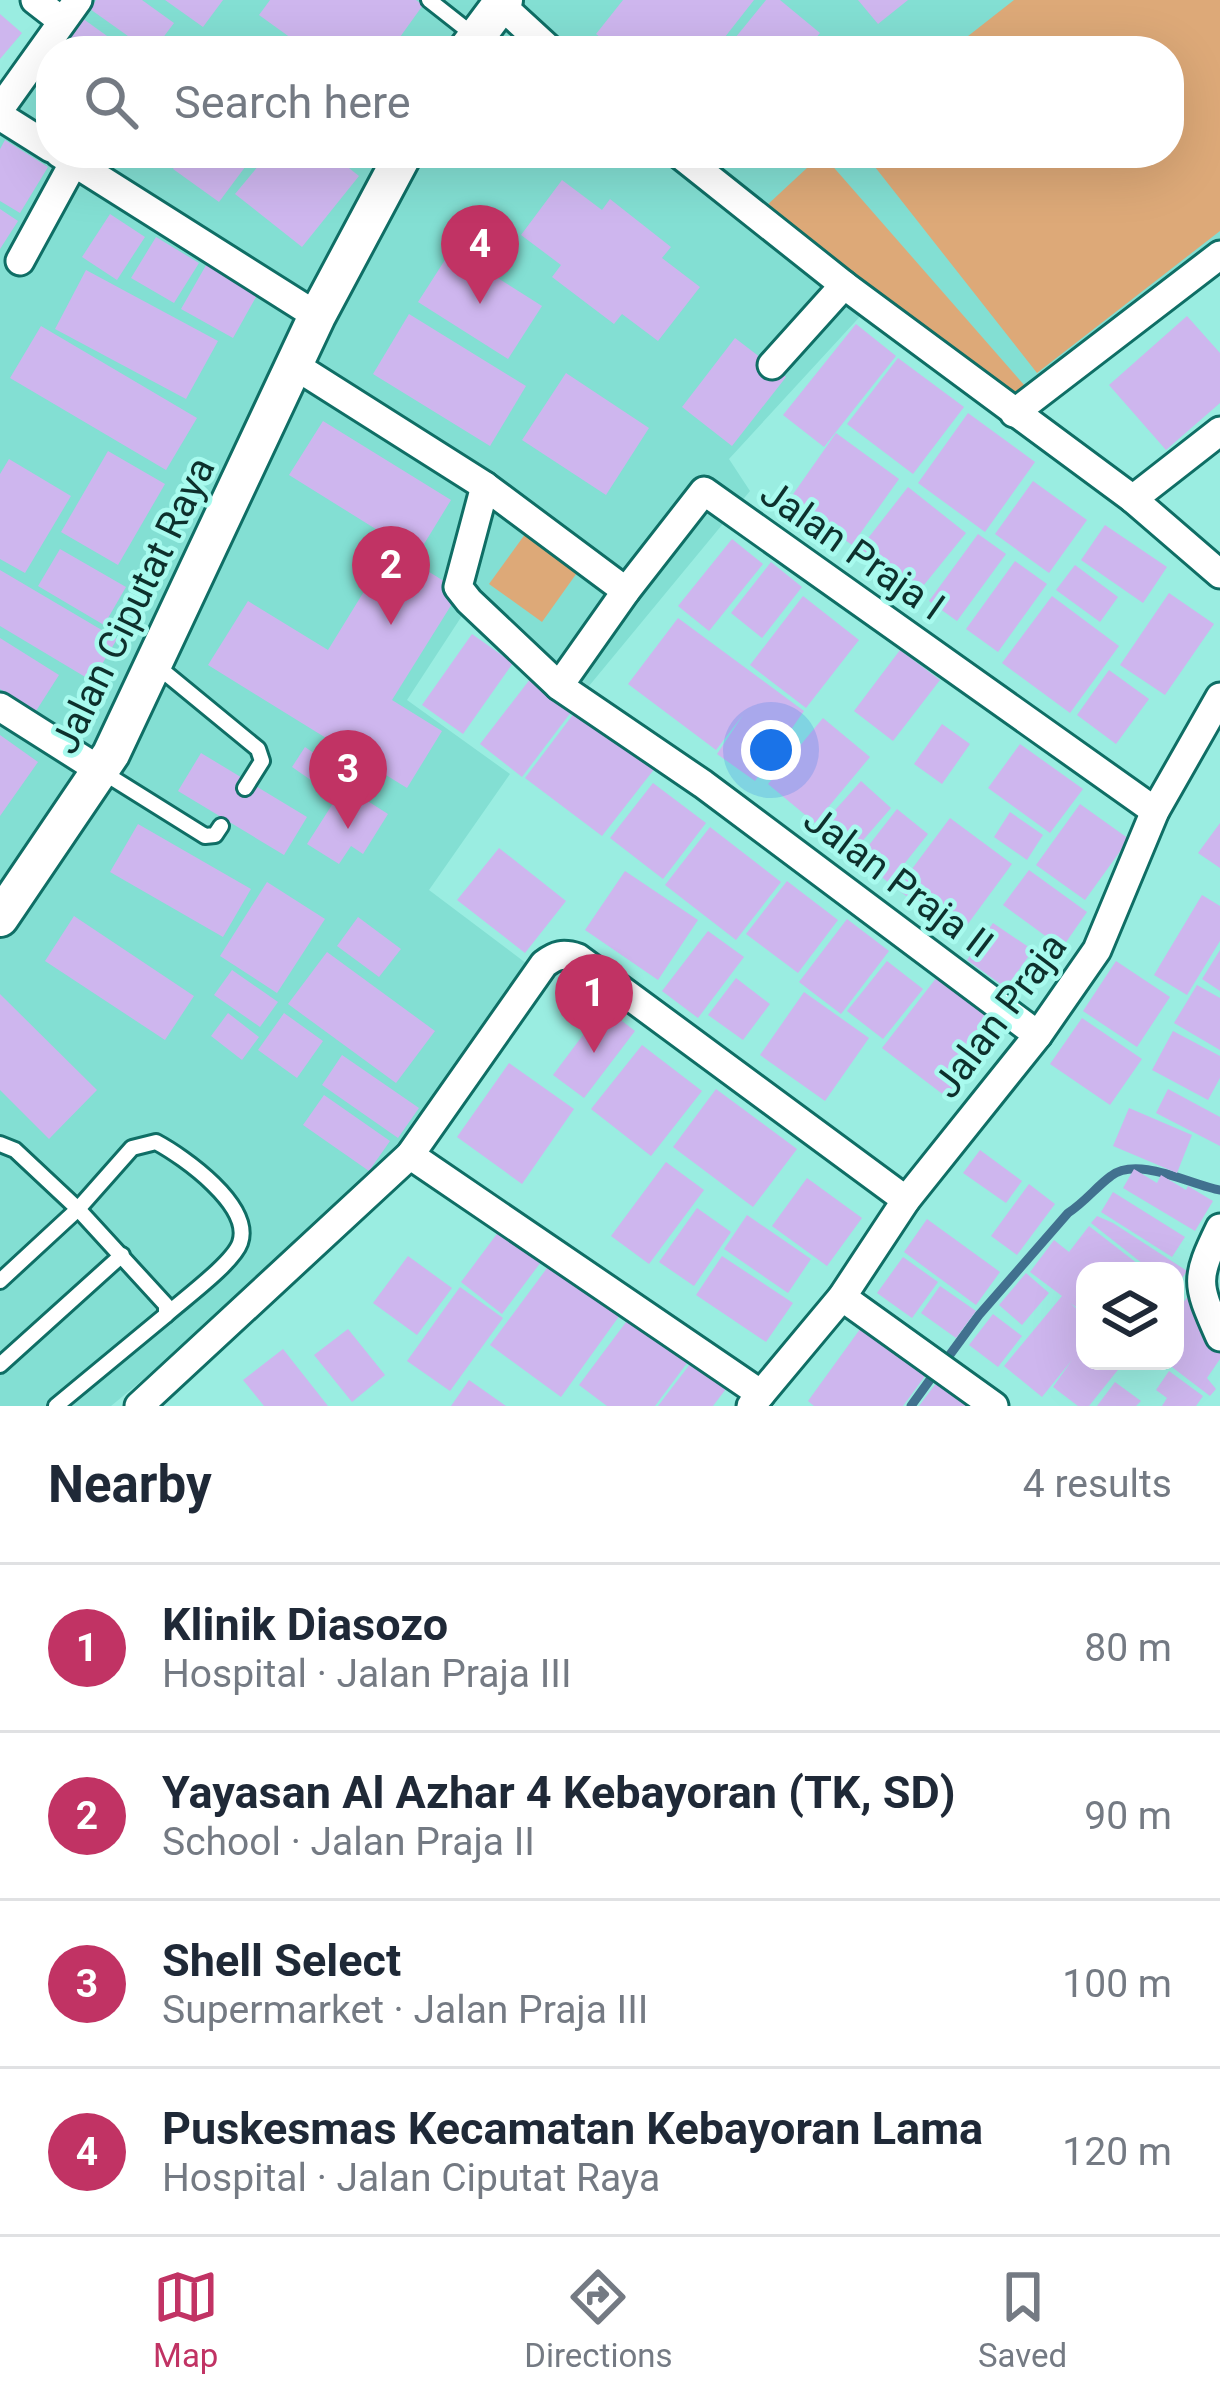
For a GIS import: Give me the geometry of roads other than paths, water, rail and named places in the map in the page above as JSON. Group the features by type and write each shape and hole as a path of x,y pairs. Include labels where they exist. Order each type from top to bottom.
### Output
{"main road":[{"path":"477,36 502,2"},
{"name":"Jalan Ciputat Raya","path":"0,918 100,771 317,316 396,168"}],"street":[{"path":"35,0 70,11 53,36"},
{"path":"502,2 535,36"},
{"path":"36,60 0,112 36,137"},
{"path":"20,261 56,168"},
{"path":"83,168 317,316"},
{"path":"697,168 844,285 1133,499 1220,574"},
{"path":"1014,413 1220,256"},
{"path":"772,365 844,285"},
{"path":"294,365 485,486 626,591"},
{"path":"1133,499 1220,431"},
{"name":"Jalan Praja II","path":"485,486 458,587 469,601 559,686 703,784 1038,1035"},
{"name":"Jalan Praja I","path":"559,686 705,492 1155,811"},
{"name":"Jalan Praja","path":"756,1400 842,1297 906,1200 1038,1035 1097,950 1155,811 1220,697"},
{"path":"0,707 100,771"},
{"path":"139,1406 410,1155 554,956 578,958 906,1200"},
{"path":"410,1155 756,1400"},
{"path":"1220,1228 1199,1280 1220,1337"},
{"path":"842,1297 994,1406"}],"lane":[{"path":"429,0 463,36"},
{"path":"153,663 258,749 262,761 245,788"},
{"path":"100,771 205,836 215,836 221,826"},
{"path":"0,1281 78,1209 132,1148 148,1142 195,1166 222,1194 242,1226 241,1242 233,1256 56,1406"},
{"path":"0,1144 15,1150 78,1209 166,1305 166,1315"},
{"path":"0,1365 122,1256"}],"waterway":[{"path":"946,1360 1068,1213 1111,1176 1122,1170 1150,1170 1220,1190"},
{"path":"911,1406 932,1377"}],"place":[{"name":"Puskesmas Kecamatan Kebayoran Lama","path":"480,304"},
{"name":"Yayasan Al Azhar 4 Kebayoran (TK, SD)","path":"391,625"},
{"name":"Shell Select","path":"348,829"},
{"name":"Klinik Diasozo","path":"594,1053"}]}
